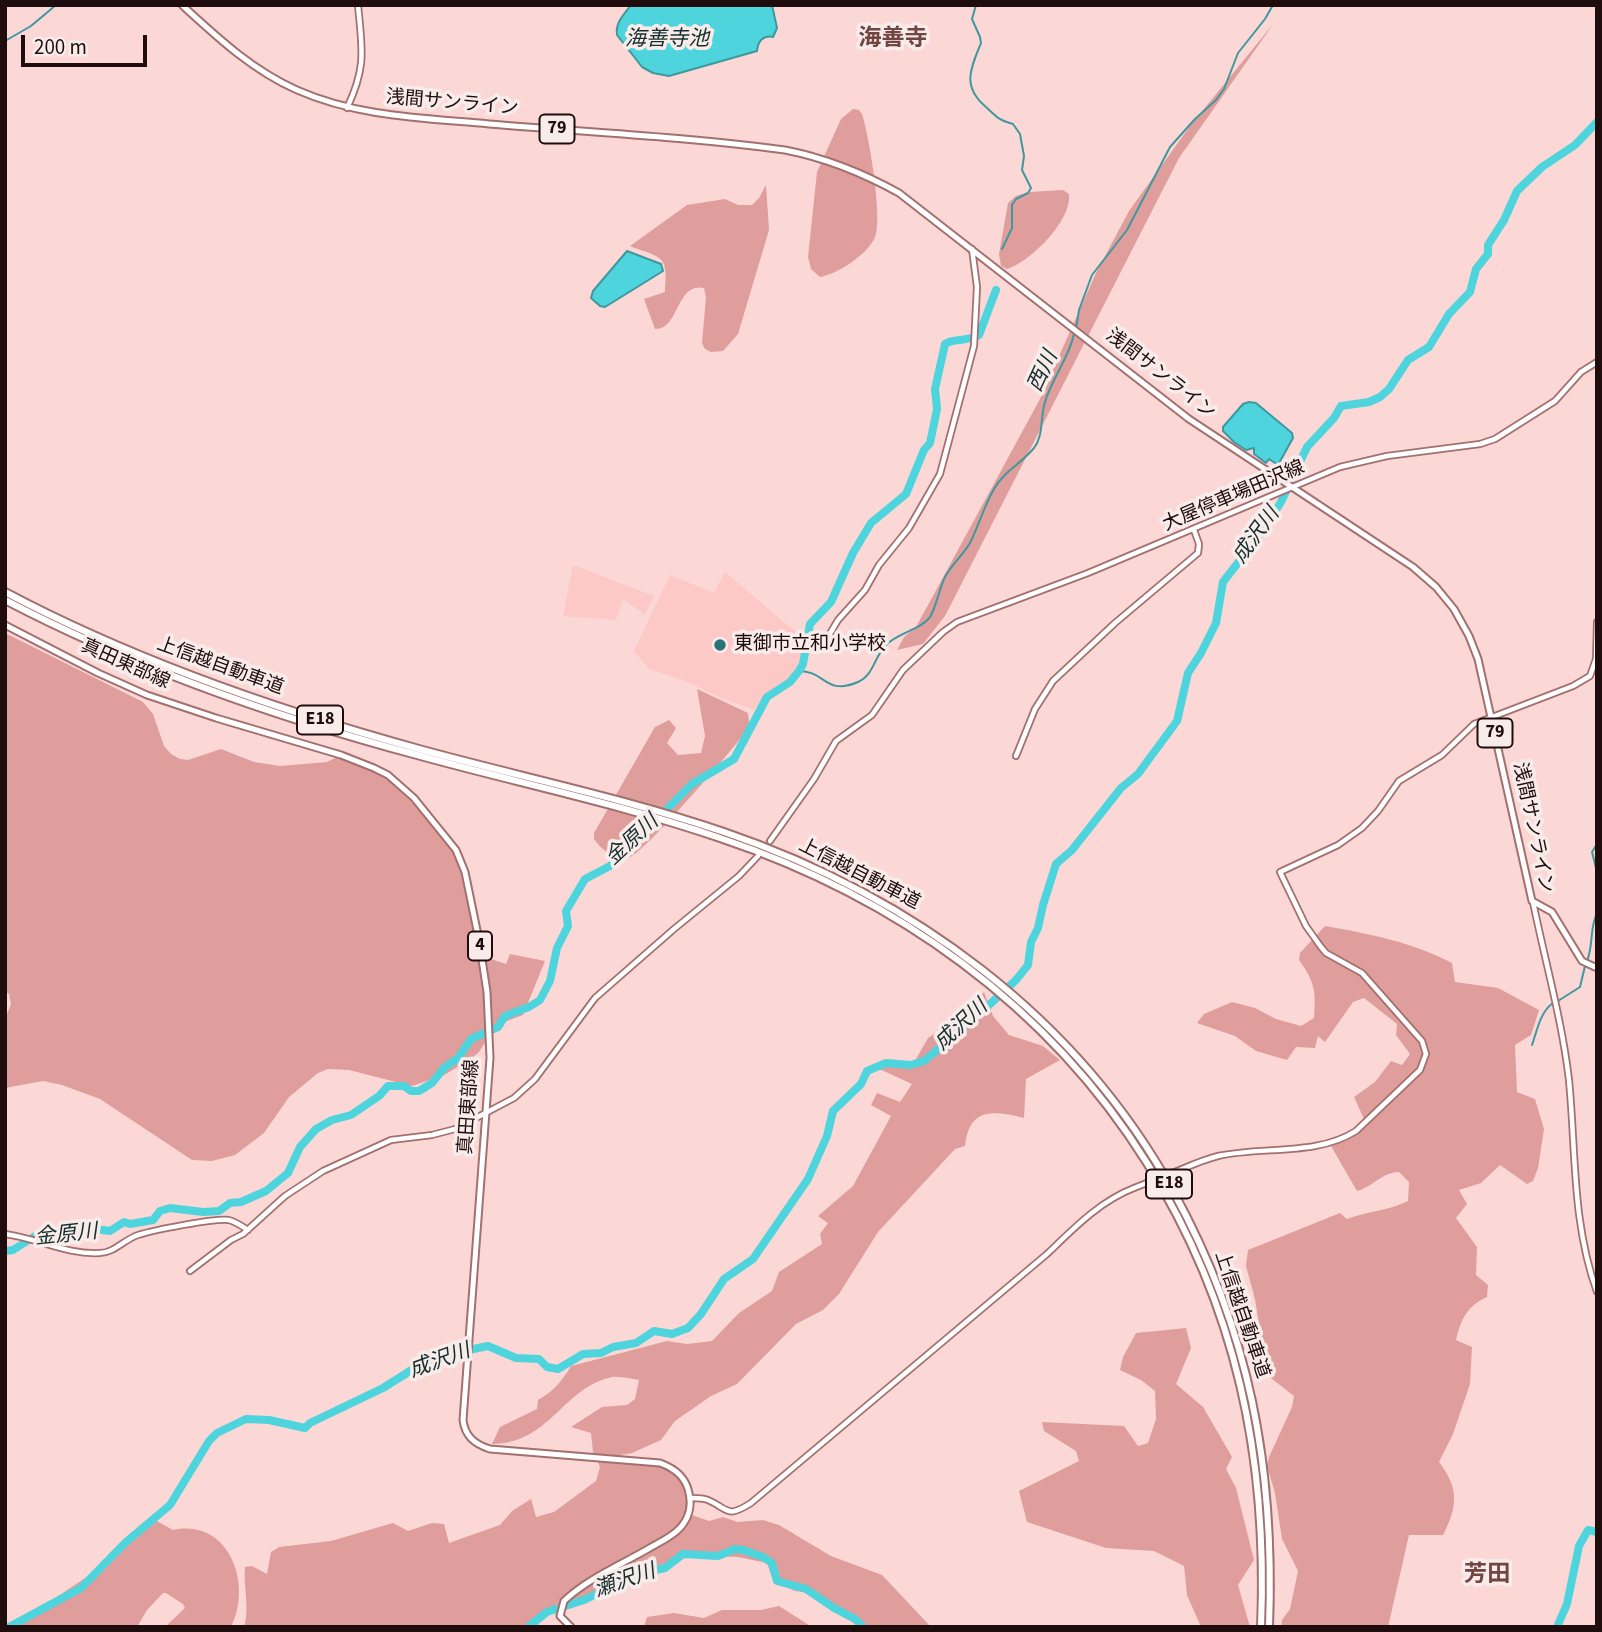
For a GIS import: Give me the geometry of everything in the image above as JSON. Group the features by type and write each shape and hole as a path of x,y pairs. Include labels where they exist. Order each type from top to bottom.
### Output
{"highway":[{"name":"上信越自動車道","path":"5,592 109,642 271,704 418,749 647,811 775,858 846,890 913,927 985,975 1053,1031 1093,1075 1132,1126 1163,1174 1193,1229 1217,1284 1240,1350 1265,1479 1269,1627"},
{"name":"上信越自動車道","path":"5,600 137,661 289,717 428,758 647,811"},
{"name":"上信越自動車道","path":"1261,1627 1266,1546"}],"main road":[{"name":"浅間サンライン","path":"182,5 231,50 258,69 294,89 347,108 401,116 802,153 852,169 899,193 1189,419 1287,486 1407,562 1440,592 1459,616 1473,643 1532,901"},
{"name":"真田東部線","path":"5,625 147,695 341,755 374,768 388,775 414,797 456,850 465,872 480,940 487,992 490,1058 467,1356 463,1420 465,1431 477,1444 501,1450 660,1463 670,1466 683,1478 691,1498"},
{"path":"1532,901 1552,912 1583,961 1597,968"},
{"path":"571,1627 561,1615 564,1601 678,1531 689,1514 691,1498"}],"street":[{"path":"347,108 359,80 362,63 358,5"},
{"path":"822,647 838,620 865,590 879,565 909,528 936,482 974,338 977,287 972,249"},
{"name":"大屋停車場田沢線","path":"770,841 814,779 836,741 872,715 903,670 957,622 1028,597 1194,530 1287,486 1354,463 1480,444 1496,439 1555,401 1581,372 1597,362"},
{"path":"1016,756 1035,709 1052,681 1198,553 1200,548 1194,530"},
{"path":"691,1498 707,1500 728,1511 736,1511 751,1503 1107,1202 1134,1188 1219,1156 1326,1143 1345,1138 1356,1131 1420,1070 1426,1054 1422,1041 1362,973 1326,953 1306,926 1280,872 1324,852 1362,828 1399,781 1442,755 1474,724 1573,686 1590,676 1596,659 1597,622"},
{"path":"190,1271 248,1230 288,1194 323,1171 384,1143 455,1129 514,1098 526,1088 595,998 739,876 758,856"},
{"name":"浅間サンライン","path":"1532,901 1567,1067 1578,1219 1597,1292"},
{"path":"5,1234 30,1238 68,1251 99,1254 109,1252 136,1236 211,1222 226,1220 248,1230"}],"shaded area":[{"path":"1274,23 1179,158 945,616 923,644 897,650 904,637 916,627 1040,399 1096,273 1129,211 1190,126"},
{"path":"853,109 862,114 868,140 876,196 877,227 875,237 866,250 835,272 820,277 811,269 808,257 817,172 841,119"},
{"path":"766,185 769,230 738,334 723,351 711,352 705,349 702,343 706,297 704,288 695,288 688,292 669,322 655,329 644,299 665,292 664,264 656,256 630,246 687,205 725,199 738,205 752,205"},
{"path":"1063,190 1069,194 1068,205 1057,228 1027,258 1007,269 1001,266 999,254 1008,203 1016,196 1029,192"},
{"path":"573,565 654,596 645,615 623,599 616,620 563,616"},
{"name":"東御市立和小学校","path":"725,572 804,639 800,665 791,678 766,694 754,710 683,680 649,669 634,651 670,575 714,593"},
{"path":"5,633 143,702 153,714 164,746 180,759 188,760 221,749 254,762 280,766 327,762 341,755 374,768 414,798 462,861 482,956 506,964 510,954 545,961 523,1015 496,1025 479,1052 468,1061 444,1075 412,1086 349,1070 328,1069 318,1073 289,1097 264,1133 235,1155 212,1161 192,1160 100,1099 62,1085 43,1081 5,1088 5,1019 11,1004 9,994 5,991"},
{"path":"697,689 748,713 749,723 745,733 688,800 639,851 624,858 609,854 594,839 594,833 655,727 669,720 676,728 667,743 678,755 701,753 705,736"},
{"path":"1325,926 1422,949 1452,963 1455,982 1498,988 1539,1010 1531,1035 1515,1045 1517,1092 1535,1099 1544,1129 1538,1168 1533,1181 1527,1184 1500,1165 1481,1183 1459,1190 1467,1204 1456,1218 1477,1247 1476,1275 1488,1285 1487,1297 1466,1314 1456,1340 1472,1347 1470,1384 1453,1434 1439,1462 1450,1480 1454,1506 1443,1535 1409,1535 1388,1627 1281,1627 1282,1620 1290,1609 1298,1571 1282,1539 1275,1493 1267,1466 1294,1396 1267,1375 1255,1299 1246,1266 1248,1250 1340,1213 1347,1219 1408,1201 1409,1182 1399,1172 1388,1174 1357,1191 1331,1146 1352,1138 1364,1119 1354,1097 1375,1082 1391,1061 1402,1065 1410,1054 1396,1035 1397,1024 1364,998 1353,1002 1325,1042 1318,1036 1315,1048 1296,1047 1287,1060 1256,1051 1235,1036 1197,1023 1204,1014 1232,1002 1301,1026 1314,1018 1313,987 1299,960 1300,953"},
{"path":"984,992 993,1016 1009,1035 1043,1046 1060,1060 1026,1079 1024,1118 992,1113 977,1118 971,1124 965,1146 955,1149 878,1232 839,1294 823,1310 796,1324 737,1384 711,1396 675,1421 661,1440 632,1453 610,1457 670,1466 688,1487 689,1514 709,1521 723,1517 737,1522 763,1520 779,1525 831,1556 882,1575 931,1627 861,1627 814,1593 795,1591 773,1580 767,1563 738,1557 683,1555 612,1587 601,1596 539,1614 536,1627 244,1627 245,1567 252,1566 267,1574 271,1552 279,1547 331,1541 393,1523 408,1531 432,1523 444,1524 449,1543 500,1525 512,1511 531,1499 536,1517 554,1512 596,1481 600,1467 593,1452 591,1433 571,1427 602,1407 627,1405 635,1399 639,1380 612,1377 595,1383 580,1392 529,1435 492,1444 500,1427 537,1409 538,1400 557,1385 571,1366 667,1341 687,1344 712,1341 739,1313 772,1291 779,1272 822,1244 820,1234 828,1223 818,1216 853,1186 891,1116 871,1105 877,1093 900,1102 912,1084 875,1067 909,1063 916,1059 928,1038 966,1012"},
{"path":"1186,1328 1191,1348 1176,1384 1203,1407 1232,1457 1226,1469 1236,1488 1254,1560 1238,1585 1250,1627 1201,1627 1187,1595 1184,1566 1154,1551 1106,1548 1027,1522 1019,1491 1079,1461 1076,1451 1044,1431 1042,1422 1124,1426 1138,1446 1148,1443 1156,1419 1155,1391 1141,1380 1120,1370 1123,1357 1136,1333"},
{"path":"155,1520 173,1530 192,1529 209,1534 222,1544 237,1574 239,1592 231,1627 165,1627 185,1608 183,1604 163,1593 147,1610 137,1627 6,1627 39,1609 103,1566"},
{"path":"779,1606 812,1627 644,1627 647,1617 674,1613 704,1618 722,1610 761,1610"}],"water":[{"name":"海善寺池","path":"631,5 772,5 777,28 773,37 762,40 757,51 669,76 653,73 642,67 617,35 619,23"},
{"path":"627,251 661,264 663,271 605,307 600,306 591,298 593,291"},
{"path":"1256,403 1292,433 1293,438 1278,465 1269,459 1266,463 1254,454 1254,448 1246,450 1223,431 1223,427 1243,404"}],"waterway":[{"path":"5,41 31,26 56,5"},
{"name":"金原川","path":"976,5 972,19 981,43 970,76 973,92 998,118 1013,124 1020,134 1024,156 1022,170 1031,188 1012,205 1012,228 1002,249"},
{"name":"西川","path":"1076,329 1079,310 1092,275 1127,230 1170,147 1224,89 1238,53 1273,5"},
{"name":"成沢川","path":"9,1627 81,1588 126,1542 170,1505 209,1441 217,1433 246,1419 269,1420 305,1428 310,1423 383,1388 418,1366 449,1354 488,1346 516,1358 539,1359 547,1367 558,1369 583,1354 601,1353 613,1347 636,1343 654,1331 672,1334 688,1328 701,1314 724,1279 753,1259 808,1179 827,1136 833,1111 861,1084 867,1071 886,1063 911,1065 924,1061 976,1017 1016,980 1028,965 1031,942 1038,928 1056,864 1072,850 1121,788 1138,774 1177,721 1188,673 1216,623 1223,582 1265,528 1281,502 1307,447 1334,418 1341,406 1369,402 1380,397 1389,389 1408,360 1429,347 1449,314 1470,292 1476,269 1488,254 1488,245 1504,220 1517,191 1542,167 1575,145 1597,122"},
{"name":"金原川","path":"5,1251 13,1250 35,1236 94,1229 110,1231 124,1222 130,1224 153,1220 160,1211 170,1208 219,1211 230,1203 241,1202 266,1191 288,1173 300,1147 316,1129 332,1120 351,1115 379,1096 388,1086 404,1086 411,1091 419,1091 432,1083 444,1068 458,1058 471,1039 498,1027 505,1016 540,1000 550,981 557,948 568,926 566,911 585,879 610,866 692,784 734,759 767,697 790,682 799,671 803,664 810,624 831,602 853,553 871,523 906,494 924,450 930,443 937,409 935,389 945,344 979,335 996,290"},
{"name":"西川","path":"799,671 808,672 832,685 847,686 858,682 871,670 886,645 930,617 945,577 970,543 994,489 1037,443 1045,402 1074,334"},
{"path":"1597,844 1592,852 1597,872"},
{"path":"1587,961 1597,913"},
{"path":"1558,1001 1580,987 1585,966"},
{"path":"1532,1045 1542,1017 1553,1003"},
{"name":"瀬沢川","path":"1557,1627 1567,1604 1579,1546 1588,1530 1597,1532"},
{"name":"瀬沢川","path":"528,1627 547,1612 584,1600 638,1574 665,1568 683,1554 718,1556 735,1549 763,1557 772,1563 777,1581 806,1589 855,1619 863,1627"}],"place":[{"name":"東御市立和小学校","path":"720,645"}],"district":[{"name":"海善寺","path":"893,40"},
{"name":"芳田","path":"1487,1576"}]}
